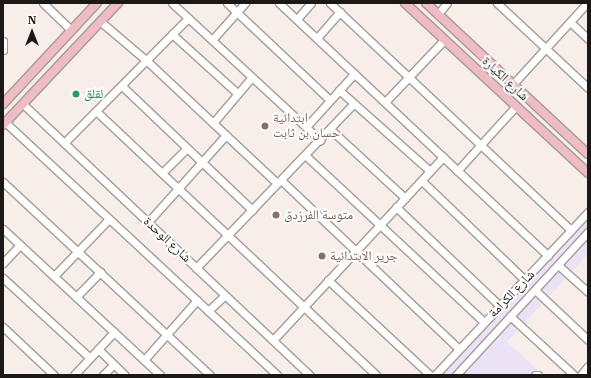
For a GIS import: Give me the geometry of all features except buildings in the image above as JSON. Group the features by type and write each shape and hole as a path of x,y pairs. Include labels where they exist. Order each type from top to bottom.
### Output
{"main road":[{"path":"3,104 97,3"},
{"path":"4,124 24,105 118,3"},
{"name":"شارع الكيارة","path":"405,3 588,173"},
{"name":"شارع الكيارة","path":"426,3 588,154"},
{"path":"453,48 463,38"}],"street":[{"path":"43,3 71,30"},
{"path":"172,3 320,140"},
{"path":"227,3 330,100"},
{"path":"212,40 245,3"},
{"path":"279,3 548,256"},
{"path":"297,19 311,3"},
{"path":"330,3 571,230"},
{"path":"438,14 447,3"},
{"path":"497,3 588,88"},
{"path":"513,84 587,3"},
{"path":"317,38 340,12"},
{"path":"64,143 97,112 188,18"},
{"path":"100,22 147,61 226,135 356,251 459,349"},
{"path":"570,22 588,39"},
{"path":"172,34 237,93"},
{"path":"385,102 444,40"},
{"path":"3,41 3,50"},
{"path":"306,126 354,74"},
{"path":"213,123 252,77"},
{"path":"122,86 252,210"},
{"path":"340,90 430,171"},
{"path":"196,268 354,103"},
{"name":"شارع الوحدة","path":"24,105 310,375"},
{"path":"457,171 516,106"},
{"path":"97,112 376,375"},
{"name":"شارع الوحدة","path":"4,124 110,219 274,374"},
{"path":"330,129 405,198"},
{"path":"148,222 226,135"},
{"path":"162,173 187,148"},
{"path":"305,155 484,322"},
{"path":"273,340 443,157"},
{"path":"422,181 525,280"},
{"path":"3,182 210,375"},
{"path":"396,207 500,306"},
{"name":"شارع الكرامة","path":"435,375 588,212"},
{"path":"54,276 110,219"},
{"path":"3,229 160,375"},
{"name":"شارع الكرامة","path":"456,375 558,265 585,241 588,232"},
{"path":"3,263 20,245"},
{"path":"558,265 588,292"},
{"path":"76,297 100,272"},
{"path":"3,278 90,358"},
{"path":"328,280 430,375"},
{"path":"534,290 588,340"},
{"path":"208,311 225,296"},
{"path":"144,360 197,300"},
{"path":"510,316 574,375"},
{"path":"5,332 54,375"},
{"path":"74,375 114,332"},
{"path":"98,349 125,375"},
{"path":"103,375 113,364"},
{"path":"581,375 588,366"}],"shaded area":[{"path":"588,215 588,254 507,342 538,370 533,375 440,375"}],"place":[{"name":"لقلق","path":"76,94"},
{"name":"ابتدائية حسان بن ثابت","path":"265,126"},
{"name":"متوسة الفرزدق","path":"276,215"},
{"name":"جرير الابتدائية","path":"322,256"}]}
